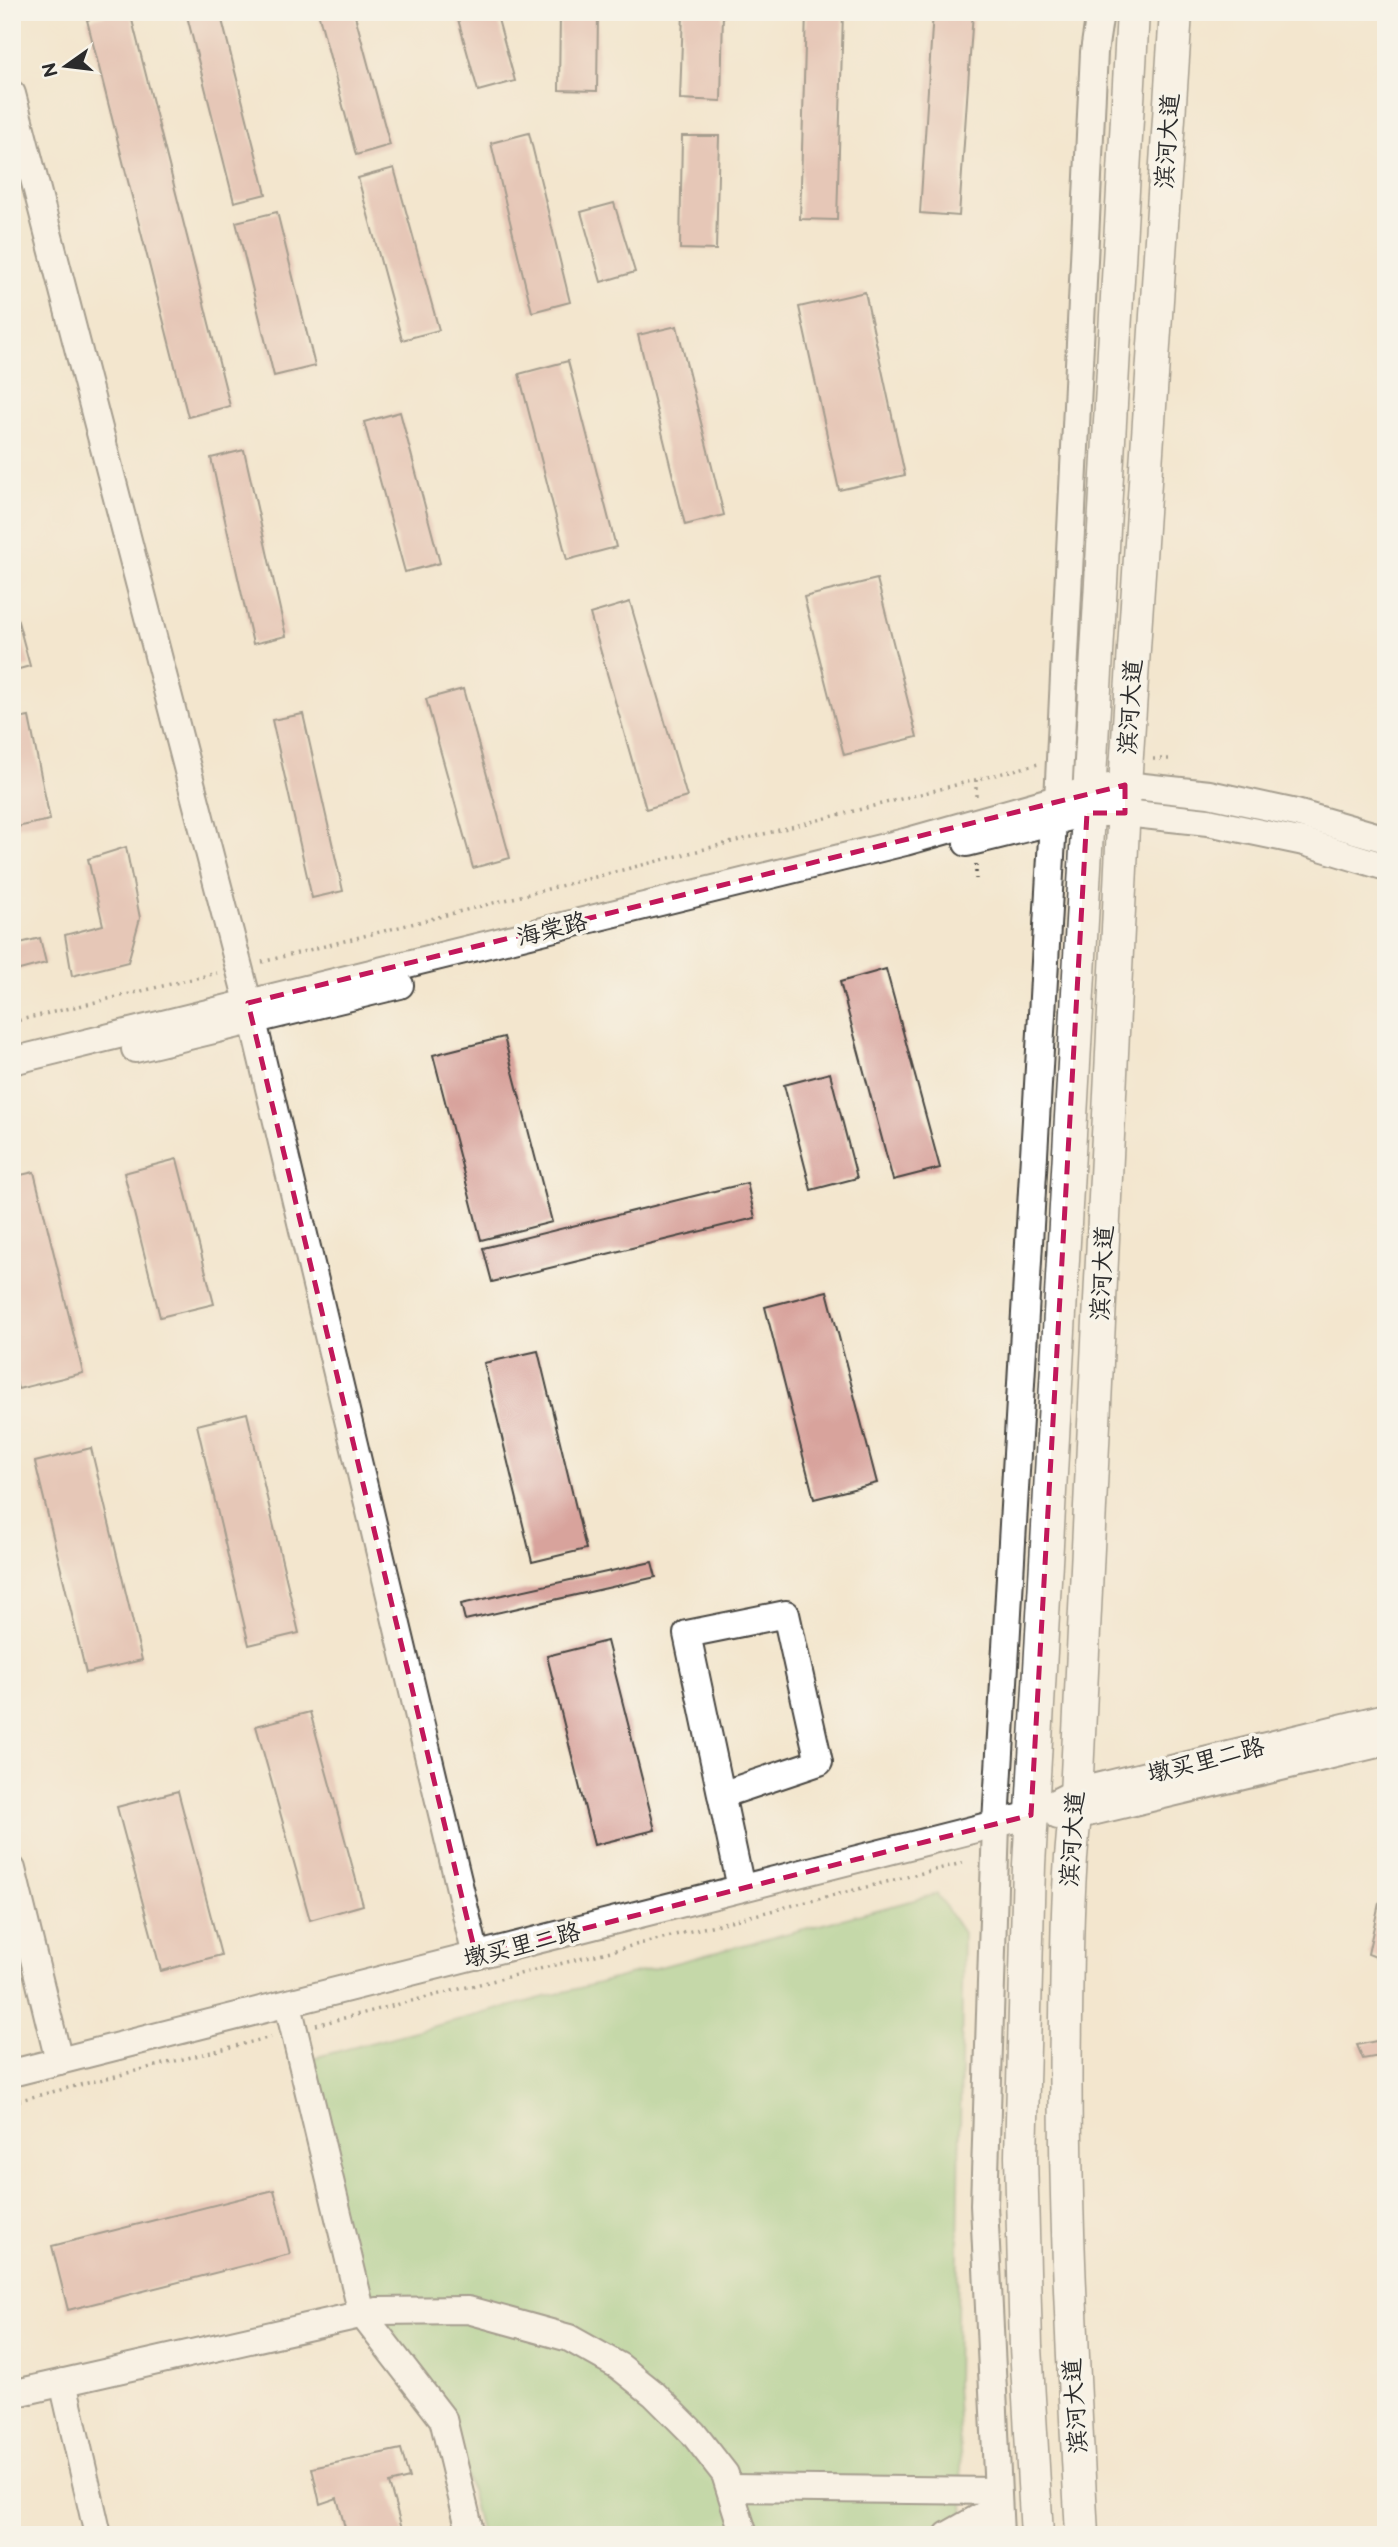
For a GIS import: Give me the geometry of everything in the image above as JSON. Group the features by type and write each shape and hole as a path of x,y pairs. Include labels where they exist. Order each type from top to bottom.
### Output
{"main road":[{"name":"滨河大道","path":"1037,2535 1026,2347 1021,2156 1031,1815 1072,806 1133,12"},
{"name":"滨河大道","path":"1082,2535 1069,2312 1065,2065 1069,1867 1075,1804 1125,786 1176,12"}],"street":[{"path":"1000,2535 984,2204 996,1824 1072,806 1060,759 1094,52 1100,12"},
{"path":"12,94 251,1012 476,1956"},
{"path":"1125,786 1209,794 1296,813 1386,839"},
{"path":"1125,786 1236,828 1304,842 1386,867"},
{"name":"海棠路","path":"12,1078 251,1012 878,849 1072,806 1125,786"},
{"name":"海棠路","path":"12,1061 251,1012"},
{"path":"721,1795 819,1762 786,1614 687,1634 721,1795 741,1888"},
{"name":"墩买里二路","path":"12,2073 1075,1804 1386,1717"},
{"name":"墩买里二路","path":"1075,1804 1386,1741"},
{"path":"12,1869 59,2061"},
{"path":"288,2005 362,2314 443,2419 471,2535"},
{"path":"12,2393 377,2311 468,2310 516,2321 569,2338 618,2366 654,2394 693,2433 725,2473 744,2535"},
{"path":"63,2382 98,2535"},
{"path":"730,2488 998,2499"},
{"path":"948,2535 998,2499"}],"path":[{"path":"12,1022 1060,759"},
{"path":"1125,786 1172,760"},
{"path":"12,2102 966,1862"}],"highlighted area":[{"path":"1125,785 1125,813 1087,813 1031,1815 476,1956 248,1003"}],"green space":[{"path":"937,1894 963,1933 956,2384 965,2535 481,2535 454,2426 357,2302 305,2060"}],"building":[{"path":"116,12 130,12 230,406 188,417 87,20"},
{"path":"186,12 220,12 266,194 234,202"},
{"path":"318,12 354,12 390,145 356,155"},
{"path":"456,12 496,12 515,81 478,91"},
{"path":"560,12 598,12 597,91 559,90"},
{"path":"683,12 723,12 721,101 680,99"},
{"path":"806,12 843,12 837,220 800,219"},
{"path":"933,12 973,12 959,216 920,213"},
{"path":"529,133 570,302 532,312 491,143"},
{"path":"682,136 719,136 716,250 680,249"},
{"path":"394,168 439,330 402,340 358,178"},
{"path":"614,203 635,272 601,282 581,212"},
{"path":"277,212 315,366 274,376 236,222"},
{"path":"865,292 905,475 839,490 799,307"},
{"path":"677,326 724,515 685,525 638,335"},
{"path":"568,361 616,547 567,560 519,374"},
{"path":"400,412 440,563 405,572 364,422"},
{"path":"244,450 286,636 253,644 211,458"},
{"path":"877,579 917,737 844,755 804,597"},
{"path":"12,599 30,666 12,671"},
{"path":"630,602 687,797 646,809 590,614"},
{"path":"463,689 510,858 473,868 426,699"},
{"path":"303,714 343,891 312,898 272,720"},
{"path":"29,717 50,820 12,828 12,720"},
{"path":"126,847 140,918 128,962 72,976 65,935 103,925 88,859"},
{"path":"40,938 46,963 12,972 12,945"},
{"path":"886,969 940,1168 893,1180 840,982"},
{"path":"504,1037 552,1222 481,1240 433,1055"},
{"path":"830,1073 857,1178 811,1190 784,1085"},
{"path":"177,1159 214,1304 160,1317 124,1173"},
{"path":"34,1172 83,1373 18,1389 12,1365 12,1177"},
{"path":"747,1183 755,1218 492,1282 483,1248"},
{"path":"827,1291 877,1483 814,1499 765,1307"},
{"path":"538,1351 586,1549 532,1562 484,1363"},
{"path":"247,1413 299,1633 249,1645 197,1425"},
{"path":"91,1448 142,1660 86,1673 35,1462"},
{"path":"652,1562 656,1577 465,1620 461,1604"},
{"path":"607,1641 655,1830 594,1845 547,1656"},
{"path":"310,1712 363,1905 310,1920 256,1726"},
{"path":"178,1791 221,1955 161,1971 117,1807"},
{"path":"1386,1896 1386,1961 1368,1954 1379,1903"},
{"path":"1386,2039 1386,2055 1363,2059 1357,2045"},
{"path":"274,2190 290,2254 68,2310 52,2246"},
{"path":"401,2449 409,2478 389,2483 404,2535 347,2535 337,2498 320,2504 312,2468"}]}
